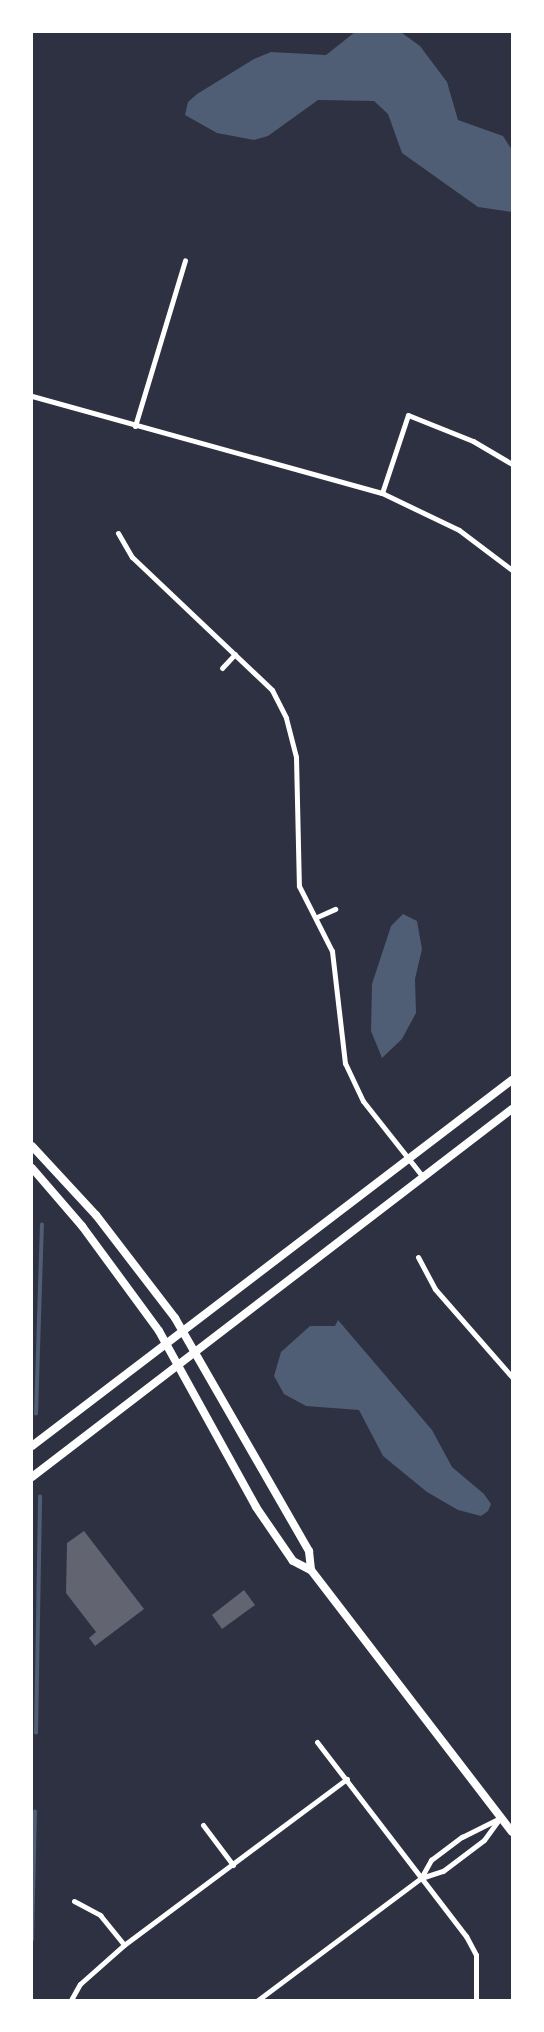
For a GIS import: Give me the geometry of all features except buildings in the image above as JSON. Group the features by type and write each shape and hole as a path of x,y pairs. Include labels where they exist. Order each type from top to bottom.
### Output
{"main road":[{"path":"32,1447 513,1080"},
{"path":"32,1477 513,1109"},
{"path":"32,1146 96,1215 183,1331 309,1551 312,1570"},
{"path":"32,1168 82,1226 166,1344 256,1507 293,1561 312,1570 513,1832"}],"street":[{"path":"135,426 185,260"},
{"path":"32,396 382,493 460,530 513,570"},
{"path":"382,493 408,415 473,441 513,464"},
{"path":"118,533 132,557 272,690 286,718 296,757 299,886 332,951 345,1063 363,1101 423,1177"},
{"path":"222,668 235,654"},
{"path":"317,917 335,908"},
{"path":"418,1257 435,1289 513,1377"},
{"path":"317,1742 476,1955 476,2000"},
{"path":"71,2000 80,1984 124,1945 347,1779"},
{"path":"421,1878 430,1860 473,1828 501,1817"},
{"path":"258,2000 421,1878 443,1871 480,1843 501,1817"},
{"path":"203,1825 233,1865"},
{"path":"74,1901 100,1915 124,1945"}],"water":[{"path":"355,32 402,33 420,46 447,82 458,120 503,136 512,150 512,212 478,207 402,153 388,114 374,101 318,100 268,136 254,140 217,133 185,115 188,102 197,94 254,59 271,52 326,55"},
{"path":"403,914 417,921 422,949 415,979 416,1013 402,1039 382,1058 371,1031 372,984 391,926"},
{"path":"338,1320 432,1430 452,1467 484,1494 491,1504 488,1511 481,1516 458,1510 427,1492 383,1456 359,1410 306,1406 284,1394 274,1376 281,1352 310,1326 335,1326"}],"waterway":[{"path":"36,1414 42,1225"},
{"path":"36,1733 40,1497"},
{"path":"32,1940 35,1812"}]}
